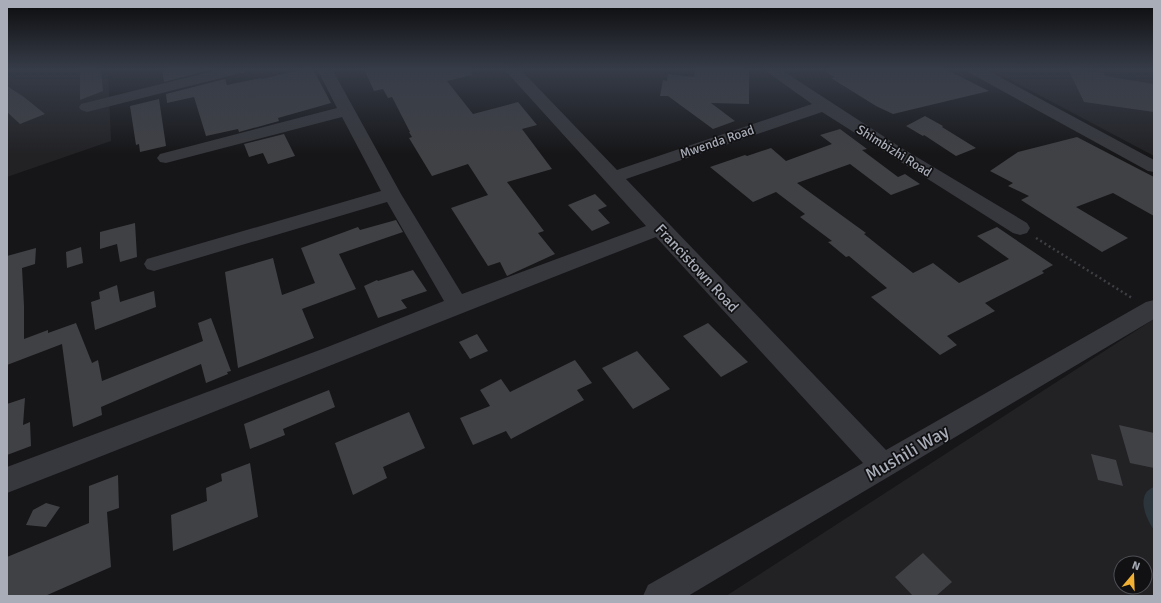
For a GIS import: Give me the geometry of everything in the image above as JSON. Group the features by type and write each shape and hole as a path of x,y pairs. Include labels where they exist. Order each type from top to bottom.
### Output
{"street":[{"path":"87,107 127,97"},
{"path":"338,97 392,194 457,305"},
{"name":"Francistown Road","path":"537,97 883,466"},
{"name":"Shimbizhi Road","path":"810,97 894,152 1020,228"},
{"path":"1025,97 1154,167"},
{"name":"Mwenda Road","path":"612,178 823,106"},
{"path":"166,158 345,111"},
{"path":"154,264 392,194"},
{"path":"7,480 325,358 457,305 661,228"},
{"name":"Mushili Way","path":"659,596 1152,309"}],"path":[{"path":"1020,228 1152,309"}],"shaded area":[{"path":"7,97 109,97 111,141 7,177"},
{"path":"1043,97 1154,97 1154,156"},
{"path":"1154,319 1154,596 726,596"},
{"path":"1154,487 1154,530 1145,513 1144,501 1148,490"}],"building":[{"path":"7,97 24,97 45,114 20,124 7,112"},
{"path":"80,97 87,97 80,100"},
{"path":"166,97 193,97 167,103"},
{"path":"194,97 328,97 331,103 278,118 279,121 239,132 238,129 206,136"},
{"path":"392,97 460,97 473,114 518,102 537,125 522,129 552,169 507,182 544,231 538,233 555,254 507,276 500,262 488,266 451,208 488,195 468,164 432,176 409,138 412,137"},
{"path":"670,97 749,97 749,104 711,103 735,121 713,129"},
{"path":"862,97 963,97 893,114"},
{"path":"1082,97 1154,97 1154,112 1084,102"},
{"path":"159,99 166,146 140,152 139,144 136,145 130,106"},
{"path":"925,116 976,148 956,156 924,135 923,136 906,126"},
{"path":"840,129 867,149 862,150 898,177 905,174 920,184 891,195 850,164 797,183 866,233 864,234 913,273 933,263 959,283 1009,259 977,236 997,227 1053,265 1042,271 1044,273 985,303 995,311 947,336 957,345 940,355 871,297 887,288 849,256 846,257 828,242 832,241 800,217 805,214 776,192 753,202 710,167 771,148 786,161 832,144 820,135"},
{"path":"284,134 295,156 268,164 263,153 249,157 244,144"},
{"path":"1077,137 1154,177 1154,216 1113,193 1076,207 1128,238 1102,252 1021,200 1029,196 1008,186 1013,183 990,171 1018,152"},
{"path":"595,194 607,206 598,210 610,223 592,231 568,205"},
{"path":"396,220 403,232 339,254 356,289 302,309 314,338 238,368 225,272 273,258 282,295 315,283 301,248 358,227 360,230"},
{"path":"135,223 137,257 120,262 117,244 100,249 100,232"},
{"path":"81,247 83,263 67,268 66,252"},
{"path":"36,248 35,264 22,268 24,339 48,330 48,333 76,323 92,363 98,360 102,381 203,341 198,323 211,318 231,371 227,372 228,374 206,383 201,364 101,407 102,415 73,427 62,344 7,365 7,256"},
{"path":"413,270 427,291 401,300 407,308 378,318 364,286 377,280 378,281"},
{"path":"117,285 120,302 154,291 156,307 95,330 91,302 100,299 99,292"},
{"path":"708,323 748,362 721,377 683,336"},
{"path":"477,334 488,351 470,359 459,342"},
{"path":"637,351 670,389 633,409 602,368"},
{"path":"575,360 592,383 577,390 584,400 511,439 506,431 473,445 460,418 490,406 480,390 501,379 510,392"},
{"path":"329,390 335,407 283,429 285,435 250,449 244,424"},
{"path":"25,398 23,425 30,422 31,446 7,455 7,404"},
{"path":"409,412 425,448 383,467 387,478 353,495 335,443"},
{"path":"1119,425 1154,433 1154,468 1130,463"},
{"path":"1091,454 1116,460 1123,486 1098,480"},
{"path":"250,463 258,517 173,551 171,515 207,501 206,488 222,481 221,474"},
{"path":"118,475 119,508 107,512 111,567 45,596 7,596 7,557 89,523 89,486"},
{"path":"46,503 60,507 46,527 26,525 33,510"},
{"path":"923,553 952,582 936,596 913,596 895,577"}]}
